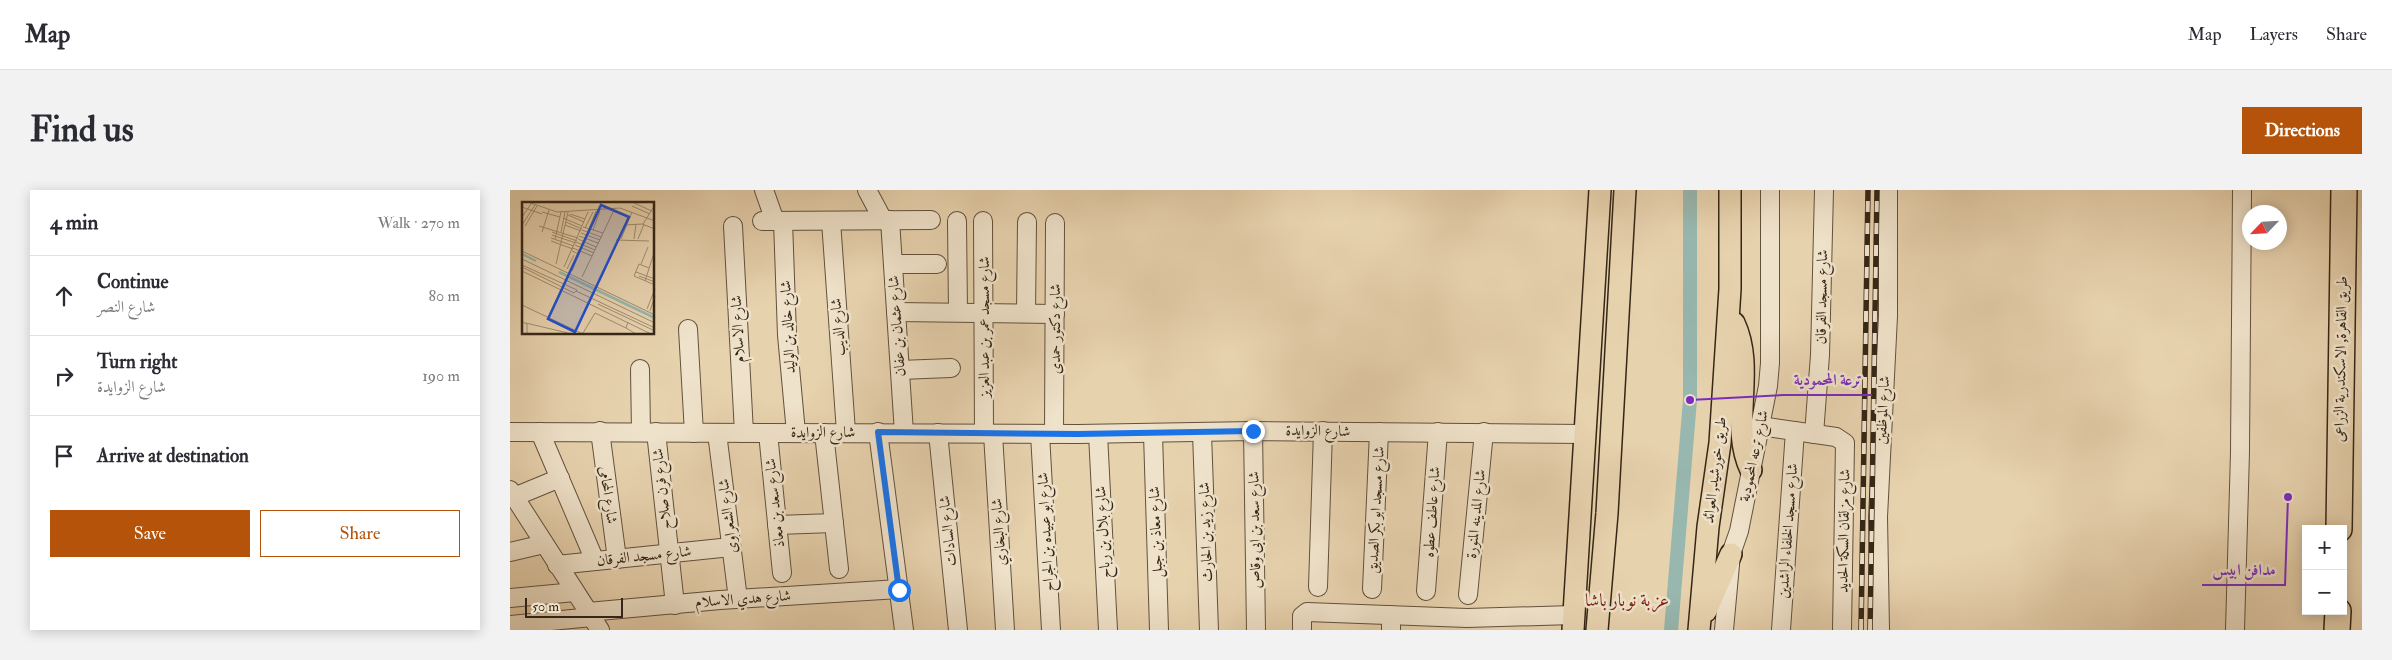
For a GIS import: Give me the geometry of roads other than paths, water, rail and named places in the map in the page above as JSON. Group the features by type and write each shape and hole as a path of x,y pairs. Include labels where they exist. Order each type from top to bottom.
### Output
{"highway":[{"name":"طريق القاهرة, الاسكندرية الزراعى","path":"2339,525 2344,190"},
{"path":"2337,630 2338,615"}],"main road":[{"path":"1573,622 1600,190"},
{"path":"1597,630 1607,513 1625,190"},
{"name":"طريق خورشيد, العوائد","path":"1699,628 1708,527 1720,443 1729,314 1730,190"},
{"path":"1729,314 1740,340 1742,354 1742,444 1751,470"},
{"path":"1699,628 1731,554"},
{"path":"1576,569 1590,630"}],"street":[{"name":"شارع خالد بن الوليد","path":"764,190 774,221 796,433"},
{"path":"867,190 887,220"},
{"name":"شارع ترعه المحمودية","path":"1724,630 1731,554 1739,531 1760,426 1770,363 1770,190"},
{"name":"شارع مسجد الفرقان","path":"1814,434 1820,354 1824,190"},
{"name":"شارع الموظفين","path":"1880,630 1878,517 1888,316 1888,190"},
{"path":"2235,630 2240,452 2242,190"},
{"name":"شارع عثمان بن عفان","path":"887,220 893,264 904,432"},
{"path":"774,221 931,220"},
{"path":"957,220 958,312"},
{"name":"شارع مسجد عمر بن عبد العزيز","path":"984,221 984,313 988,433"},
{"name":"شارع الديب","path":"831,222 846,432"},
{"path":"1026,313 1027,222"},
{"name":"شارع دكتور حمدى","path":"1047,434 1055,314 1055,223"},
{"name":"شارع الاسلام","path":"733,226 744,433"},
{"path":"893,264 937,264"},
{"path":"896,312 1055,314"},
{"path":"688,329 694,433"},
{"path":"900,370 951,368"},
{"name":"شارع فرن صلاح","path":"640,369 675,604"},
{"path":"1760,426 1814,434"},
{"name":"شارع سعد بن ابى وقاص","path":"1253,431 1256,630"},
{"path":"1318,587 1323,431"},
{"name":"شارع الزوايدة","path":"510,432 1153,434 1323,431 1586,434"},
{"name":"شارع مسجد الخلفاء الراشدين","path":"1781,630 1795,431"},
{"path":"540,432 595,561"},
{"name":"شارع المحامى","path":"600,432 616,559"},
{"path":"878,432 904,630"},
{"name":"شارع مسجد ابو بكر الصديق","path":"1372,589 1379,432"},
{"name":"شارع عاطف عطوه","path":"1426,591 1438,432"},
{"name":"شارع المدينه المنورة","path":"1468,595 1484,432"},
{"name":"شارع الشعراوى","path":"718,433 738,599"},
{"name":"شارع سعد بن معاذ","path":"768,433 782,574"},
{"path":"824,433 839,569"},
{"name":"شارع السادات","path":"938,433 958,630"},
{"name":"شارع البخاري","path":"988,433 1005,630"},
{"name":"شارع زيد بن الحارث","path":"1202,433 1209,630"},
{"name":"شارع ابو عبيده بن الجراح","path":"1047,434 1051,630"},
{"name":"شارع بلال بن رباح","path":"1098,434 1108,630"},
{"name":"شارع معاذ بن جبل","path":"1153,434 1159,630"},
{"name":"شارع مزلقان السكة الحديد","path":"1814,434 1841,438 1845,446 1842,630"},
{"path":"560,478 512,493 593,620"},
{"path":"777,525 834,523"},
{"path":"510,552 544,544"},
{"name":"شارع مسجد الفرقان","path":"557,565 731,547"},
{"name":"شارع هدي الاسلام","path":"510,625 593,620 675,604 899,590"},
{"path":"510,598 575,592"},
{"path":"1302,623 1307,612 1350,622 1467,624 1573,622"}],"waterway":[{"path":"1671,630 1690,400 1690,190"}],"railway":[{"path":"1861,630 1868,190"},
{"path":"1870,630 1877,190"}],"place":[{"name":"ترعة المحمودية","path":"1690,400"},
{"name":"مدافن ابيس","path":"2288,497"}],"district":[{"name":"عزبة نوبار باشا","path":"1627,600"}]}
